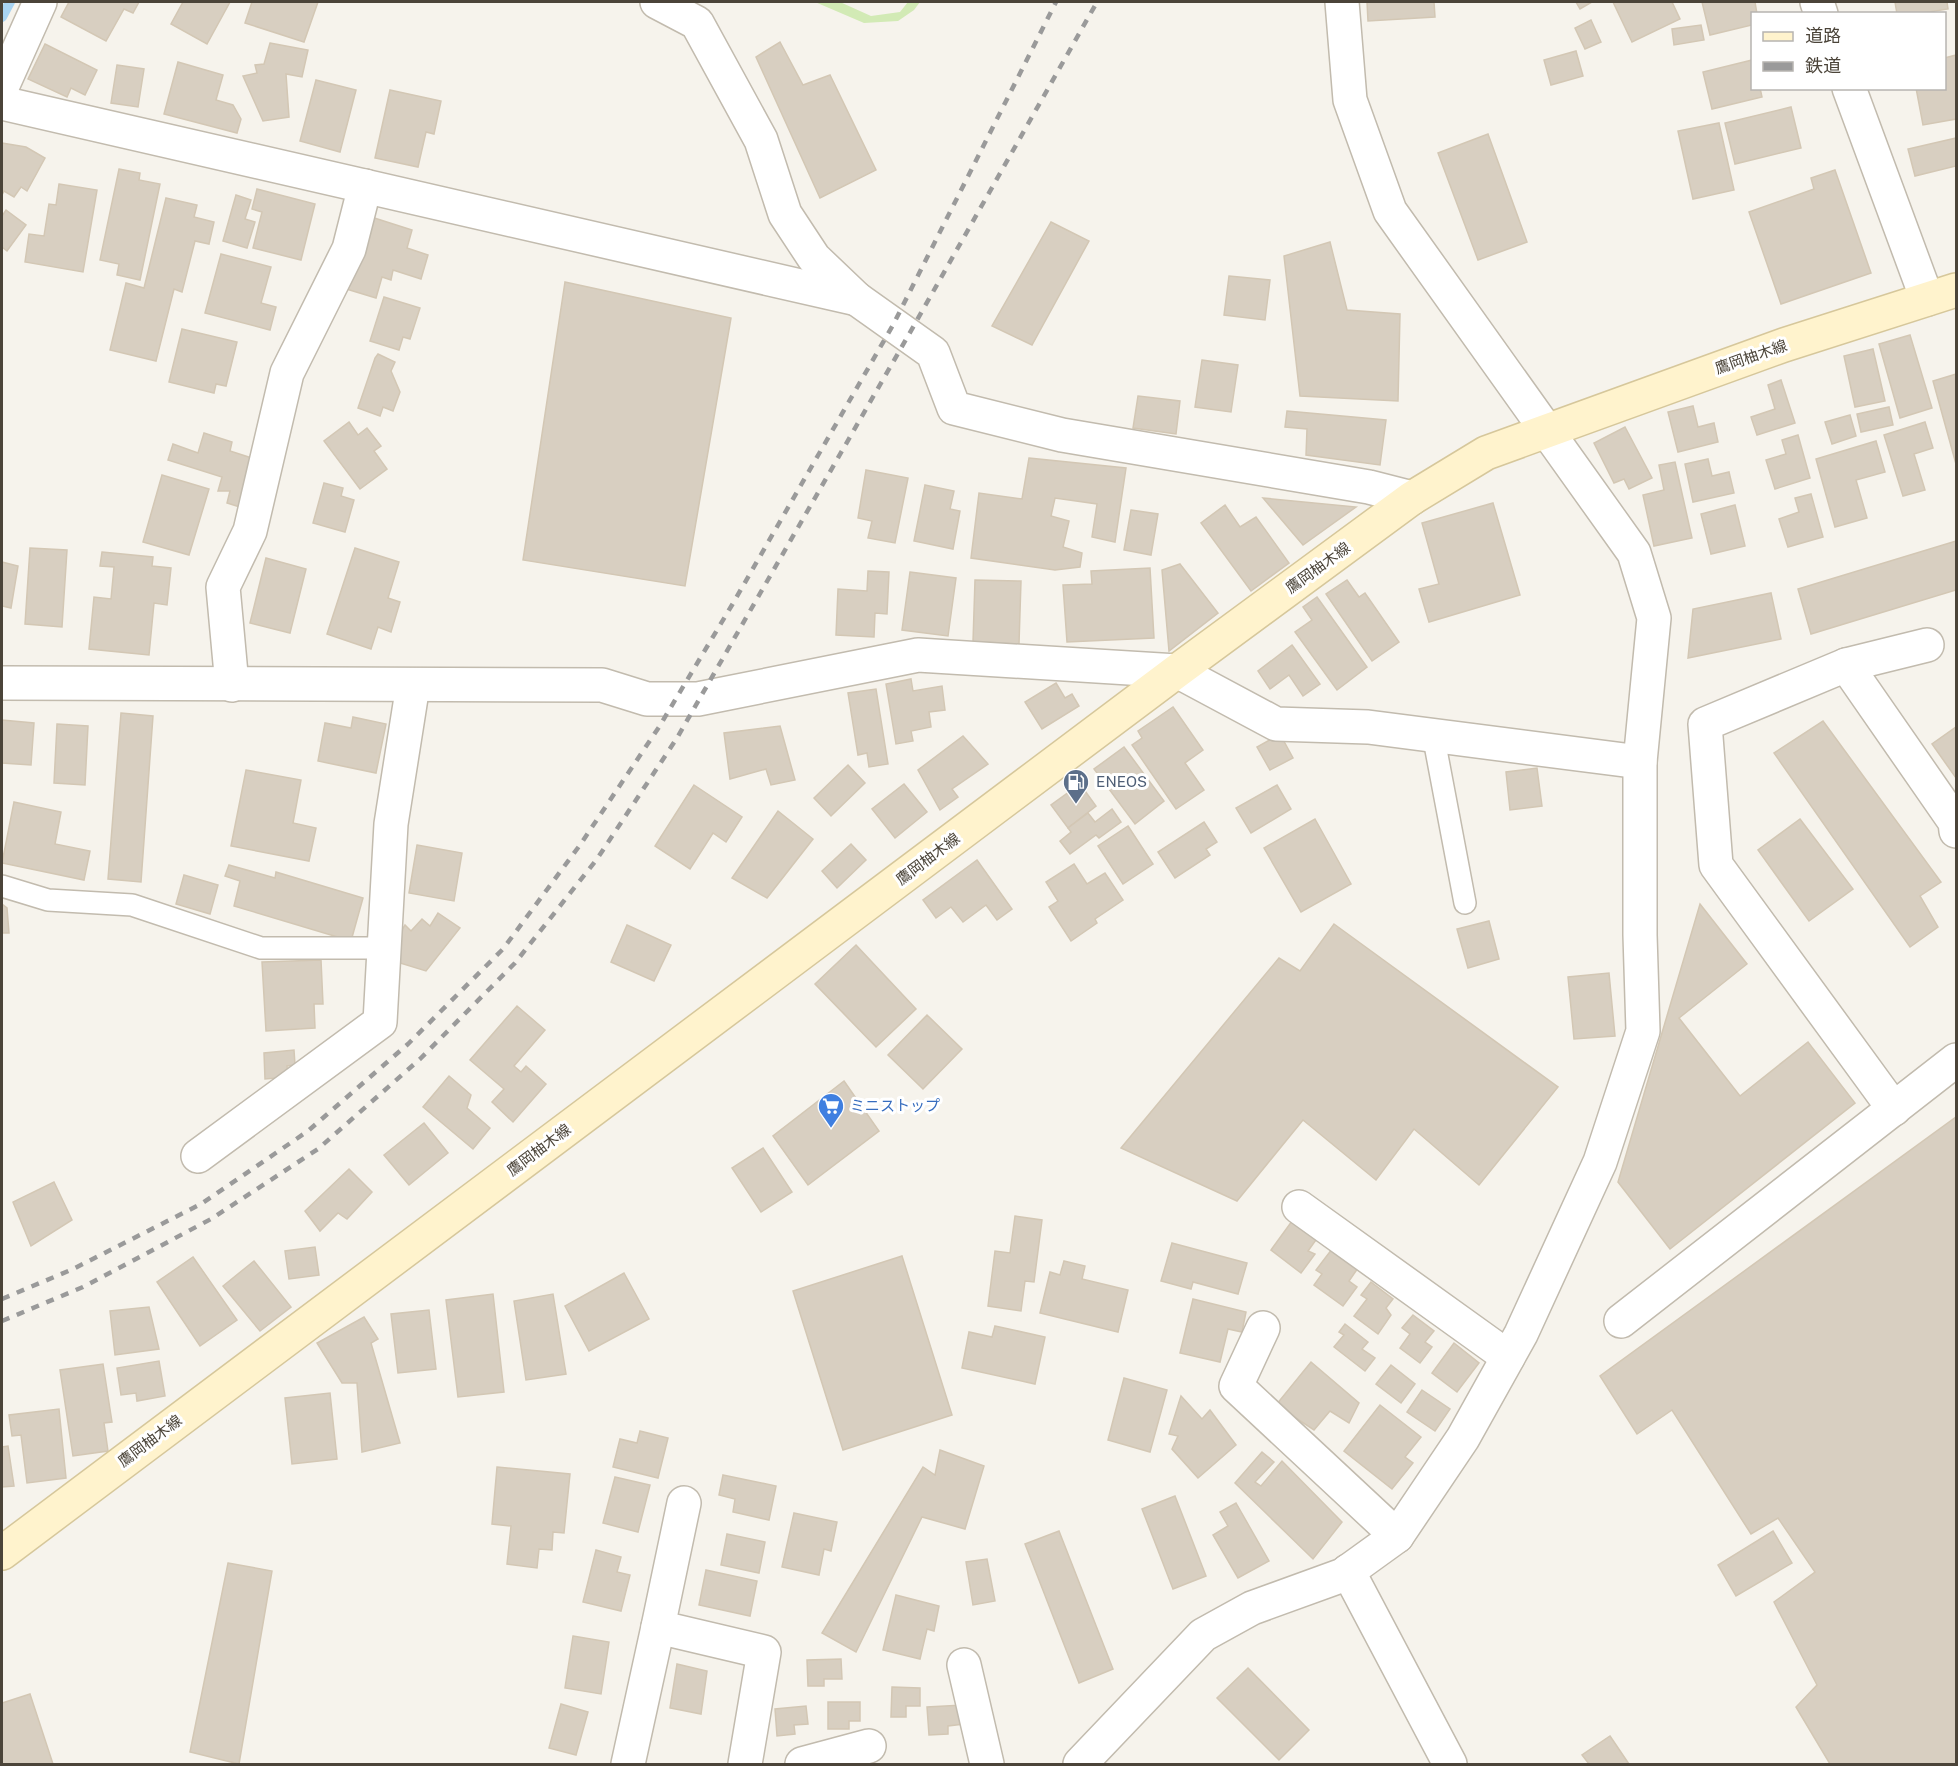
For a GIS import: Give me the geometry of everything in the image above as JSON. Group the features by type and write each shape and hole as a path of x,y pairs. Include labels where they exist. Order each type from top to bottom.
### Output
{"main road":[{"name":"鷹岡柚木線","path":"2,1552 1412,498 1486,453 1784,345 1942,294"}],"street":[{"path":"2,87 40,2"},
{"path":"657,2 698,23 761,140 785,214 814,258 857,299 933,353 954,408 1062,435 1369,487 1412,498"},
{"path":"1080,1764 1203,1635 1252,1608 1343,1575 1397,1536 1463,1438 1521,1334 1600,1162 1643,1031 1640,935 1641,762 1654,618 1634,553 1390,211 1350,100 1342,2"},
{"path":"1850,90 1942,294"},
{"path":"2,103 857,299"},
{"path":"232,686 223,587 250,531 287,374 349,249 365,186"},
{"path":"1894,1109 1716,866 1705,724 1846,666 1927,645"},
{"path":"2,683 232,686 602,686 647,699 698,699 918,655 1178,671 1276,724 1368,727 1641,762"},
{"path":"1846,666 1955,822 1956,831"},
{"path":"198,1156 380,1022 391,825 412,685"},
{"path":"1621,1321 1956,1060"},
{"path":"1299,1207 1508,1357"},
{"path":"1263,1329 1236,1386 1397,1536"},
{"path":"628,1764 684,1503"},
{"path":"1348,1571 1450,1764"},
{"path":"658,1627 764,1652 745,1764"},
{"path":"964,1665 987,1764"},
{"path":"808,1764 869,1746"}],"lane":[{"path":"1433,734 1465,903"},
{"path":"2,886 48,900 132,905 261,948 384,948"}],"green space":[{"path":"815,2 840,2 871,16 900,12 908,2 920,2 914,10 898,21 864,23"}],"building":[{"path":"69,2 139,2 133,13 124,9 106,41 61,17"},
{"path":"183,2 230,2 207,44 171,24"},
{"path":"252,2 318,2 304,42 245,23"},
{"path":"1367,2 1434,2 1435,17 1368,21"},
{"path":"1576,2 1592,2 1580,9"},
{"path":"1613,2 1672,2 1680,19 1632,42"},
{"path":"1702,2 1755,2 1757,12 1751,12 1751,25 1710,35"},
{"path":"1895,2 1947,2 1948,9 1929,12 1897,12"},
{"path":"1591,20 1601,42 1585,49 1575,28"},
{"path":"1701,25 1704,40 1674,45 1672,29"},
{"path":"780,42 803,85 830,75 876,170 820,198 756,57"},
{"path":"270,43 308,50 302,77 286,74 289,117 263,121 243,76 257,73 255,65 264,64"},
{"path":"45,44 97,70 85,95 71,88 67,97 28,79"},
{"path":"1576,51 1583,76 1551,85 1544,60"},
{"path":"1956,55 1956,119 1923,125 1916,90 1946,90 1946,58"},
{"path":"1751,60 1751,90 1760,90 1762,97 1712,109 1703,72"},
{"path":"178,62 223,75 216,100 233,105 241,119 237,133 164,114"},
{"path":"117,65 144,69 138,107 111,103"},
{"path":"316,80 356,90 340,152 300,141"},
{"path":"390,90 441,101 434,134 426,132 418,167 375,158"},
{"path":"1791,107 1801,148 1735,164 1725,123"},
{"path":"1719,123 1734,190 1693,199 1678,131"},
{"path":"1488,134 1527,242 1478,260 1438,153"},
{"path":"1956,138 1956,166 1915,176 1908,149"},
{"path":"2,143 26,147 45,158 27,191 21,187 14,197 4,191 2,195"},
{"path":"119,169 140,173 139,180 160,184 140,280 117,275 119,264 100,260"},
{"path":"1835,170 1871,273 1781,304 1749,212 1814,189 1811,178"},
{"path":"59,184 97,190 83,272 25,262 29,234 44,236 49,204 56,205"},
{"path":"257,189 315,204 301,260 253,248 262,212 252,209"},
{"path":"236,195 251,200 245,219 255,222 247,248 223,241"},
{"path":"166,198 197,205 194,217 214,222 209,244 195,241 182,292 174,289 156,361 110,350 126,283 144,288"},
{"path":"6,210 26,225 7,251 2,247 2,216"},
{"path":"365,215 412,230 407,248 428,255 421,279 393,270 391,280 382,277 376,298 343,288"},
{"path":"1051,222 1089,241 1032,345 992,326"},
{"path":"1330,242 1347,310 1400,314 1398,401 1300,396 1284,256"},
{"path":"221,254 271,267 261,303 276,307 270,330 205,313"},
{"path":"1229,276 1270,280 1265,320 1224,315"},
{"path":"565,282 731,318 685,586 523,560"},
{"path":"384,297 420,308 410,339 403,337 399,350 370,341"},
{"path":"182,329 237,342 226,386 216,384 214,393 169,382"},
{"path":"1910,335 1932,408 1900,418 1879,344"},
{"path":"1873,349 1885,401 1855,407 1844,356"},
{"path":"378,354 395,362 391,371 400,392 393,411 383,407 380,416 358,408"},
{"path":"1202,360 1238,365 1231,412 1195,407"},
{"path":"1956,374 1956,464 1933,381"},
{"path":"1781,380 1795,423 1757,435 1751,417 1775,409 1768,385"},
{"path":"1138,396 1180,401 1176,434 1133,428"},
{"path":"1693,406 1698,427 1714,423 1718,442 1678,452 1668,412"},
{"path":"1889,407 1893,425 1861,432 1857,414"},
{"path":"1287,411 1386,420 1380,465 1306,455 1307,429 1285,427"},
{"path":"1850,415 1856,436 1832,444 1825,422"},
{"path":"349,422 358,435 367,428 381,446 374,451 387,469 360,489 324,441"},
{"path":"1925,422 1933,448 1914,454 1925,490 1903,496 1884,435"},
{"path":"1625,427 1652,478 1629,489 1624,479 1614,483 1594,443"},
{"path":"204,433 232,442 230,451 258,460 243,508 227,503 230,491 218,491 222,477 168,460 173,444 198,453"},
{"path":"1798,435 1810,478 1775,489 1766,460 1786,454 1782,440"},
{"path":"1876,441 1885,472 1856,480 1867,518 1835,527 1816,459"},
{"path":"1029,458 1126,468 1115,542 1092,537 1097,504 1055,498 1051,516 1069,521 1063,547 1082,553 1080,567 1055,570 971,558 979,493 1022,499"},
{"path":"1708,459 1712,476 1729,472 1734,493 1693,502 1685,464"},
{"path":"1675,462 1692,538 1654,546 1643,495 1664,490 1659,465"},
{"path":"866,470 908,478 895,543 868,538 872,521 858,518"},
{"path":"162,475 209,489 189,555 143,542"},
{"path":"324,483 343,488 341,496 354,500 345,532 313,523"},
{"path":"925,485 954,491 950,509 960,511 953,549 914,541"},
{"path":"1811,494 1823,537 1788,547 1779,519 1799,512 1795,498"},
{"path":"1263,498 1356,507 1303,545"},
{"path":"1493,503 1520,595 1429,622 1419,589 1439,584 1422,523"},
{"path":"1225,505 1240,527 1256,517 1289,563 1251,591 1201,523"},
{"path":"1735,505 1745,546 1711,554 1701,514"},
{"path":"1131,510 1158,514 1151,555 1124,550"},
{"path":"1956,541 1956,590 1811,634 1798,589"},
{"path":"30,548 67,550 62,627 25,624"},
{"path":"355,548 399,562 388,598 400,602 391,632 378,627 371,649 327,634"},
{"path":"102,552 153,557 152,566 171,568 167,605 154,603 149,655 89,649 94,597 111,599 114,567 100,566"},
{"path":"266,558 306,569 290,633 250,623"},
{"path":"2,562 18,566 11,608 2,606"},
{"path":"1180,564 1218,613 1169,651 1162,570"},
{"path":"1150,568 1154,638 1067,642 1063,585 1092,584 1091,571"},
{"path":"868,571 889,572 887,614 875,613 874,637 836,635 838,589 867,591"},
{"path":"910,572 956,578 948,636 902,630"},
{"path":"975,580 1021,581 1019,644 973,642"},
{"path":"1347,580 1359,597 1365,593 1399,642 1372,661 1326,594"},
{"path":"1771,593 1781,639 1688,658 1693,609"},
{"path":"1317,597 1367,667 1337,690 1295,632 1312,620 1303,607"},
{"path":"1292,645 1320,684 1303,696 1289,675 1270,689 1258,671"},
{"path":"911,679 913,691 942,686 945,710 929,712 931,727 911,731 913,741 896,744 886,684"},
{"path":"1056,683 1065,698 1072,694 1079,706 1042,729 1025,702"},
{"path":"876,689 888,764 869,767 867,753 858,755 848,693"},
{"path":"1173,707 1203,750 1185,763 1204,790 1176,809 1132,745 1142,738 1138,731"},
{"path":"121,713 153,716 141,882 108,879"},
{"path":"353,717 386,724 376,773 318,761 325,723 351,728"},
{"path":"2,720 34,723 31,765 2,763"},
{"path":"1823,721 1941,882 1920,896 1938,927 1910,947 1774,753"},
{"path":"57,724 88,726 85,785 54,783"},
{"path":"780,726 795,780 771,785 766,769 730,779 724,733"},
{"path":"1956,727 1956,778 1932,744"},
{"path":"1280,734 1293,758 1270,770 1257,747"},
{"path":"963,736 988,764 952,789 958,797 940,810 918,770"},
{"path":"1124,747 1164,801 1135,824 1094,769"},
{"path":"848,765 865,783 831,816 814,798"},
{"path":"1537,768 1542,806 1510,810 1506,772"},
{"path":"246,770 301,780 293,823 316,828 309,861 231,846"},
{"path":"904,784 927,812 895,838 872,809"},
{"path":"1080,784 1096,806 1068,828 1051,805"},
{"path":"694,785 742,817 726,842 713,833 690,869 655,846"},
{"path":"1277,785 1291,809 1251,833 1236,808"},
{"path":"14,802 61,812 55,844 90,851 84,880 2,863"},
{"path":"1112,809 1121,822 1099,838 1096,835 1070,854 1060,841 1071,832 1068,828 1088,813 1095,822"},
{"path":"778,811 813,839 767,898 732,878"},
{"path":"1315,819 1351,884 1301,912 1264,848"},
{"path":"1800,819 1853,889 1809,921 1758,850"},
{"path":"1204,822 1217,842 1206,849 1210,855 1175,878 1158,852"},
{"path":"1128,826 1153,864 1123,884 1098,846"},
{"path":"851,844 866,860 837,888 822,871"},
{"path":"417,845 462,853 454,901 409,893"},
{"path":"977,860 1012,909 997,920 986,905 963,922 951,907 936,918 923,900"},
{"path":"1074,864 1087,884 1105,873 1123,900 1095,919 1097,923 1071,941 1049,907 1058,901 1046,882"},
{"path":"229,865 275,878 276,872 363,898 351,941 234,906 240,881 225,876"},
{"path":"184,875 218,885 210,914 176,904"},
{"path":"2,904 7,908 9,933 2,933"},
{"path":"1700,904 1747,964 1679,1018 1740,1096 1808,1042 1855,1103 1670,1249 1618,1182"},
{"path":"438,913 460,928 426,971 400,963 399,935 405,925 411,931 422,919 430,926"},
{"path":"1489,921 1499,959 1468,968 1457,929"},
{"path":"1334,924 1558,1087 1479,1185 1414,1129 1376,1180 1303,1120 1237,1201 1121,1148 1279,958 1300,971"},
{"path":"627,925 671,945 654,981 611,962"},
{"path":"856,945 916,1009 876,1047 815,984"},
{"path":"321,960 323,1004 314,1004 315,1028 266,1031 262,962"},
{"path":"1609,973 1615,1036 1574,1039 1568,977"},
{"path":"517,1006 545,1030 514,1066 521,1072 526,1066 546,1084 513,1122 492,1102 504,1089 470,1060"},
{"path":"927,1015 962,1049 923,1089 888,1055"},
{"path":"294,1050 295,1065 287,1066 288,1077 265,1079 264,1053"},
{"path":"449,1076 471,1095 467,1108 490,1128 473,1149 423,1107"},
{"path":"844,1081 879,1131 808,1185 773,1136"},
{"path":"1956,1117 1956,1764 1830,1764 1796,1707 1817,1685 1774,1602 1815,1572 1778,1518 1751,1534 1672,1410 1637,1434 1600,1376"},
{"path":"424,1123 448,1153 409,1185 384,1155"},
{"path":"763,1148 792,1192 761,1212 732,1168"},
{"path":"349,1169 372,1192 347,1219 338,1213 320,1231 305,1211"},
{"path":"54,1182 72,1220 31,1246 13,1202"},
{"path":"1015,1216 1042,1220 1034,1282 1025,1281 1021,1311 988,1306 995,1251 1010,1253"},
{"path":"1292,1221 1316,1240 1308,1251 1315,1254 1301,1273 1271,1250"},
{"path":"1172,1243 1247,1263 1238,1294 1193,1282 1191,1289 1161,1281"},
{"path":"315,1247 319,1275 289,1279 285,1251"},
{"path":"1332,1249 1358,1268 1349,1281 1357,1287 1343,1306 1314,1285 1322,1274 1316,1270"},
{"path":"902,1256 952,1415 843,1450 793,1291"},
{"path":"193,1257 237,1320 200,1346 157,1282"},
{"path":"254,1261 291,1307 260,1331 223,1286"},
{"path":"1064,1261 1085,1266 1082,1279 1128,1290 1118,1332 1040,1313 1050,1272 1060,1275"},
{"path":"624,1273 649,1319 589,1351 565,1306"},
{"path":"1371,1282 1393,1299 1386,1308 1391,1315 1378,1334 1354,1316 1367,1299 1361,1295"},
{"path":"493,1294 504,1392 458,1397 446,1300"},
{"path":"553,1294 566,1374 526,1380 514,1301"},
{"path":"1193,1299 1246,1312 1242,1332 1228,1329 1220,1362 1180,1353"},
{"path":"149,1307 159,1349 115,1355 110,1311"},
{"path":"429,1310 436,1369 398,1373 391,1314"},
{"path":"1413,1315 1434,1331 1425,1342 1432,1347 1420,1363 1400,1348 1410,1334 1402,1328"},
{"path":"364,1317 378,1339 371,1343 400,1443 362,1452 357,1383 342,1383 317,1343"},
{"path":"1345,1324 1368,1342 1362,1349 1375,1358 1365,1371 1334,1347 1344,1335 1339,1332"},
{"path":"995,1326 1045,1337 1035,1384 962,1368 969,1332 992,1337"},
{"path":"1454,1343 1479,1363 1457,1392 1432,1373"},
{"path":"159,1361 165,1396 137,1401 136,1393 121,1395 117,1368"},
{"path":"1311,1362 1359,1403 1349,1423 1330,1411 1314,1430 1276,1405"},
{"path":"103,1364 112,1422 104,1423 108,1451 73,1456 60,1370"},
{"path":"1391,1365 1415,1384 1401,1403 1376,1384"},
{"path":"1124,1378 1167,1390 1150,1452 1108,1440"},
{"path":"1422,1390 1450,1409 1435,1431 1407,1412"},
{"path":"330,1393 337,1459 292,1464 285,1398"},
{"path":"1181,1396 1202,1419 1210,1410 1236,1445 1198,1478 1172,1449 1178,1436 1169,1434"},
{"path":"1380,1405 1421,1437 1405,1457 1413,1463 1392,1489 1344,1451"},
{"path":"59,1409 66,1478 27,1483 21,1435 12,1436 9,1415"},
{"path":"640,1431 668,1438 658,1478 613,1467 620,1439 637,1443"},
{"path":"8,1446 14,1486 2,1487 2,1447"},
{"path":"940,1450 984,1466 965,1529 922,1517 856,1652 822,1633 923,1467 935,1475"},
{"path":"1262,1452 1274,1462 1255,1482 1261,1486 1282,1461 1342,1522 1313,1559 1235,1483"},
{"path":"497,1467 570,1474 564,1533 553,1532 552,1550 539,1549 537,1568 507,1564 511,1526 492,1524"},
{"path":"723,1475 776,1486 769,1520 733,1512 735,1499 719,1495"},
{"path":"615,1477 650,1485 638,1532 603,1523"},
{"path":"1175,1496 1206,1576 1173,1589 1142,1509"},
{"path":"1236,1503 1269,1561 1238,1578 1213,1535 1228,1526 1220,1512"},
{"path":"794,1513 837,1522 831,1551 824,1549 819,1575 782,1567"},
{"path":"1059,1531 1113,1669 1079,1683 1025,1544"},
{"path":"1773,1531 1792,1563 1736,1596 1718,1565"},
{"path":"727,1534 765,1542 759,1573 721,1565"},
{"path":"596,1550 621,1557 617,1572 630,1575 621,1611 583,1602"},
{"path":"987,1559 995,1601 973,1605 966,1562"},
{"path":"228,1563 272,1571 239,1764 190,1752"},
{"path":"706,1570 757,1581 750,1616 699,1605"},
{"path":"896,1595 939,1606 934,1631 927,1629 920,1659 883,1650"},
{"path":"573,1636 609,1642 601,1694 565,1688"},
{"path":"841,1659 842,1679 824,1679 824,1686 808,1686 807,1660"},
{"path":"677,1664 707,1671 701,1714 670,1708"},
{"path":"1248,1668 1309,1730 1279,1760 1217,1698"},
{"path":"892,1687 920,1688 920,1706 906,1706 906,1717 891,1717"},
{"path":"30,1694 53,1764 3,1764 2,1703"},
{"path":"828,1702 860,1702 860,1721 849,1721 849,1729 828,1729"},
{"path":"561,1704 588,1712 576,1755 549,1748"},
{"path":"963,1705 964,1724 948,1726 948,1734 929,1735 927,1707"},
{"path":"806,1706 808,1724 794,1725 795,1734 777,1736 775,1709"},
{"path":"1610,1736 1629,1764 1589,1764 1582,1755"}],"waterway":[{"path":"2,17 10,2"}],"railway":[{"path":"2,1299 73,1269 201,1204 308,1131 408,1044 503,949 580,845 659,727 732,605 893,325 1056,2"},
{"path":"2,1321 83,1287 211,1219 318,1149 420,1059 515,963 597,859 677,738 1097,2"}],"place":[{"name":"ENEOS","path":"1076,805"},
{"name":"ミニストップ","path":"831,1129"}]}
